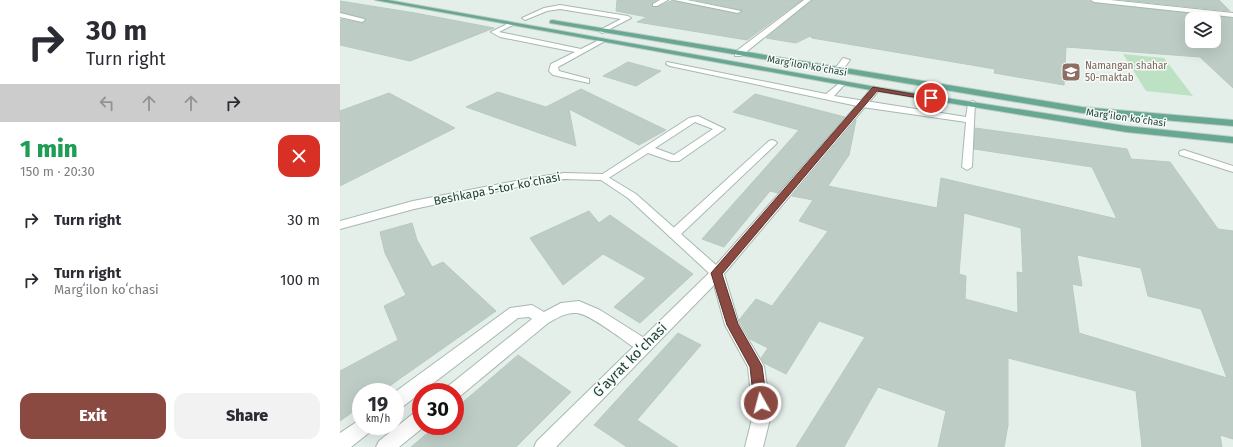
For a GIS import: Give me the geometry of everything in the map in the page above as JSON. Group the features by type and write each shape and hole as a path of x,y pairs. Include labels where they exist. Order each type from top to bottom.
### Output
{"main road":[{"name":"Margʻilon koʻchasi","path":"378,0 876,89 1126,129 1232,140"},
{"name":"Margʻilon koʻchasi","path":"421,0 738,54 1082,110 1233,122"}],"street":[{"path":"655,5 665,0"},
{"path":"677,0 738,11"},
{"path":"738,54 808,0"},
{"path":"1094,0 1233,15"},
{"path":"525,18 546,9 560,7 627,18"},
{"path":"340,15 362,20"},
{"path":"602,31 635,15"},
{"path":"511,24 494,32 500,35 583,50"},
{"path":"586,81 553,71 554,66 603,40"},
{"path":"838,70 846,60"},
{"path":"723,75 737,63"},
{"path":"670,64 862,104 971,120"},
{"path":"828,97 842,83"},
{"name":"Gʻayrat koʻchasi","path":"543,447 716,273 876,89"},
{"path":"967,167 972,104"},
{"path":"647,149 675,159 720,129 695,119 647,149 603,177 632,196 716,273 732,325 756,366 762,415 754,447"},
{"path":"674,234 772,143"},
{"path":"1184,153 1233,169"},
{"name":"Beshkapa 5-tor koʻchasi","path":"340,225 413,206 531,181 564,176 603,177"},
{"path":"464,383 543,319 562,309 579,307 595,314 644,346"},
{"path":"404,395 515,312 532,311 543,319"},
{"path":"385,447 412,425"},
{"path":"340,444 352,435"}],"green space":[{"path":"1123,54 1164,58 1193,96 1146,91"}],"building":[{"path":"617,0 657,0 652,4 653,8 673,0 738,14 742,10 695,0 802,0 747,40 637,22 647,17 616,11"},
{"path":"812,0 1081,0 1094,3 1185,13 1185,48 1221,48 1221,17 1233,18 1233,88 1200,57 1066,47 1064,85 994,73 995,69 812,38 810,36 796,43 766,38"},
{"path":"1124,0 1219,0 1230,11"},
{"path":"340,1 494,28 410,61 340,45 340,19 362,23 366,20 364,18 340,12"},
{"path":"628,62 661,71 636,86 603,76"},
{"path":"581,89 666,130 639,145 569,109 576,146 466,107 498,92 546,107"},
{"path":"389,93 455,128 340,186 340,111"},
{"path":"755,94 845,117 778,193 770,191 724,247 702,239 799,130 733,112"},
{"path":"856,120 849,155 828,186 937,208 941,178 1117,219 1092,167 974,149 975,128 1127,149 1131,159 1170,162 1218,229 1233,231 1233,439 1220,435 1222,447 1142,447 1136,391 1008,358 1008,425 1004,447 938,447 946,411 878,387 844,447 796,447 865,337 819,321 786,374 764,363 761,358 768,348 750,339 739,320 756,299 772,306 828,231 799,221 813,200 792,196","holes":["964,213 1021,228 1023,273 1017,272 1018,313 965,299 966,276 959,274","1077,255 1141,268 1148,296 1201,309 1227,378 1079,333 1072,284 1082,286"]},
{"path":"589,211 599,223 610,215 693,274 640,323 614,307 646,278 603,254 563,285 530,238"},
{"path":"412,223 417,240 432,267 443,262 496,311 394,383 352,383 352,412 340,421 340,371 398,340 384,306 406,295 385,253 380,232"},
{"path":"678,333 701,345 637,420 678,447 627,447 594,425"},
{"path":"518,355 571,392 516,447 411,447 425,435 464,435 464,401"}],"place":[{"name":"Namangan shahar 50-maktab","path":"1071,72"}],"route":[{"path":"761,403 756,366 732,325 716,273 876,89 931,98"}]}
